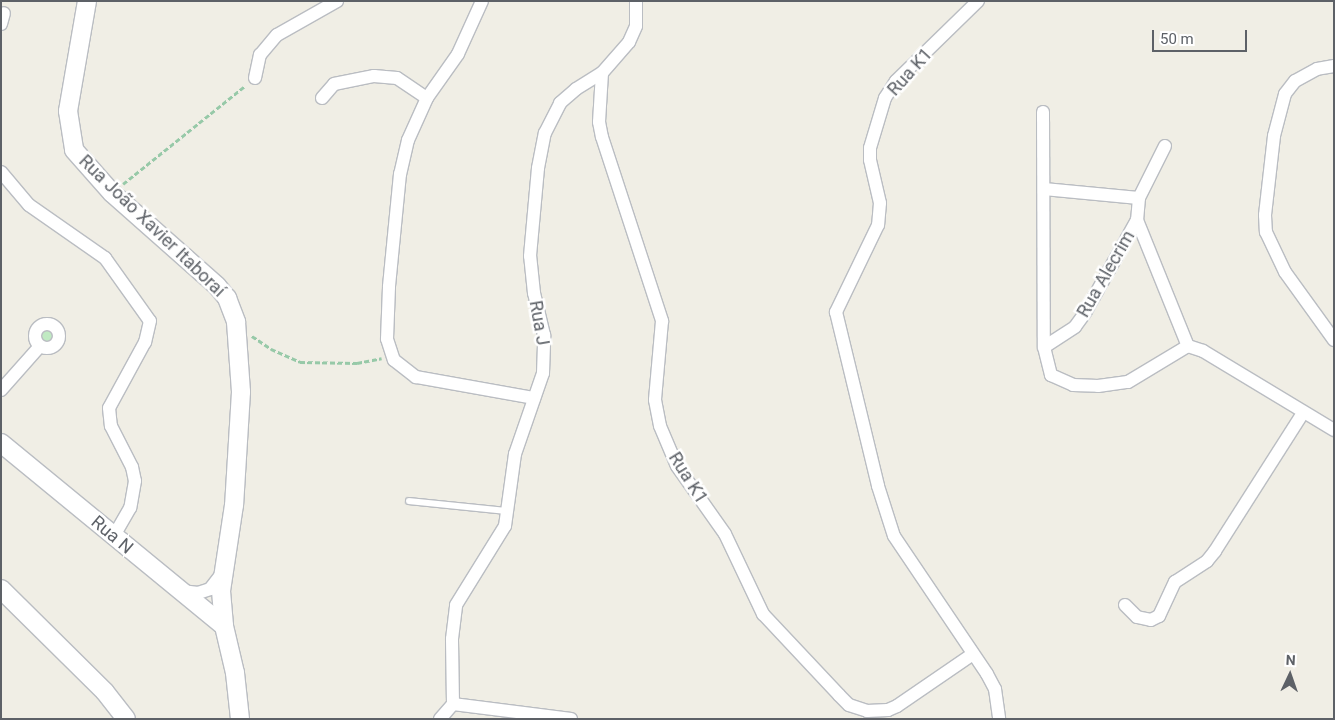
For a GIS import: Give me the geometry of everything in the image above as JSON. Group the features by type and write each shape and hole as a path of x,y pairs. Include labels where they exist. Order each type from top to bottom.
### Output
{"street":[{"name":"Rua João Xavier Itaboraí","path":"87,1 69,102 70,139 82,162 112,192 217,286 232,308 237,329 241,392 236,477 231,528 221,575 224,626 235,673 240,719"},
{"path":"255,78 260,55 277,36 337,1"},
{"path":"482,1 458,54 427,98 408,140 400,174 386,324 391,355 401,368 426,381 534,398"},
{"name":"Rua J","path":"453,704 452,640 456,604 499,537 508,512 511,469 543,373 545,348 530,256 541,151 548,122 560,103 576,89 602,73 633,35 636,1"},
{"name":"Rua K1","path":"978,1 964,19 914,62 885,98 870,148 870,160 880,203 878,225 836,312 868,448 894,536 995,689 999,719"},
{"path":"1334,66 1309,73 1295,81 1285,94 1274,136 1265,215 1266,232 1285,272 1334,340"},
{"name":"Rua K1","path":"602,73 598,122 662,320 655,400 660,426 677,466 725,534 764,614 838,695 849,705 867,711 888,710 897,706 973,654"},
{"path":"322,98 334,84 374,76 396,78 427,98"},
{"path":"1043,112 1044,189 1041,295 1044,347 1048,369 1055,380 1073,385 1098,386 1141,377 1188,346"},
{"name":"Rua Alecrim","path":"1044,347 1074,327 1085,313 1137,220 1139,198 1165,146"},
{"path":"1,172 29,205 105,258 150,321 148,336 109,408 111,426 132,466 135,481 130,508 114,536"},
{"path":"1044,189 1139,198"},
{"path":"1137,220 1188,346 1203,351 1334,430"},
{"path":"1,390 40,346"},
{"path":"1125,605 1137,617 1151,620 1159,616 1175,582 1206,561 1215,551 1303,413"},
{"name":"Rua N","path":"1,443 175,589 224,626"},
{"path":"175,589 191,593 204,591 215,586 221,575"},
{"path":"1,589 105,692 126,719"},
{"path":"440,719 453,704 571,719"}],"lane":[{"path":"409,501 508,512"}],"path":[{"path":"112,192 255,78"},
{"path":"237,329 300,362 356,364 391,355"}],"green space":[{"path":"43,327 51,327 56,332 54,343 43,345 38,340 38,332"}]}
